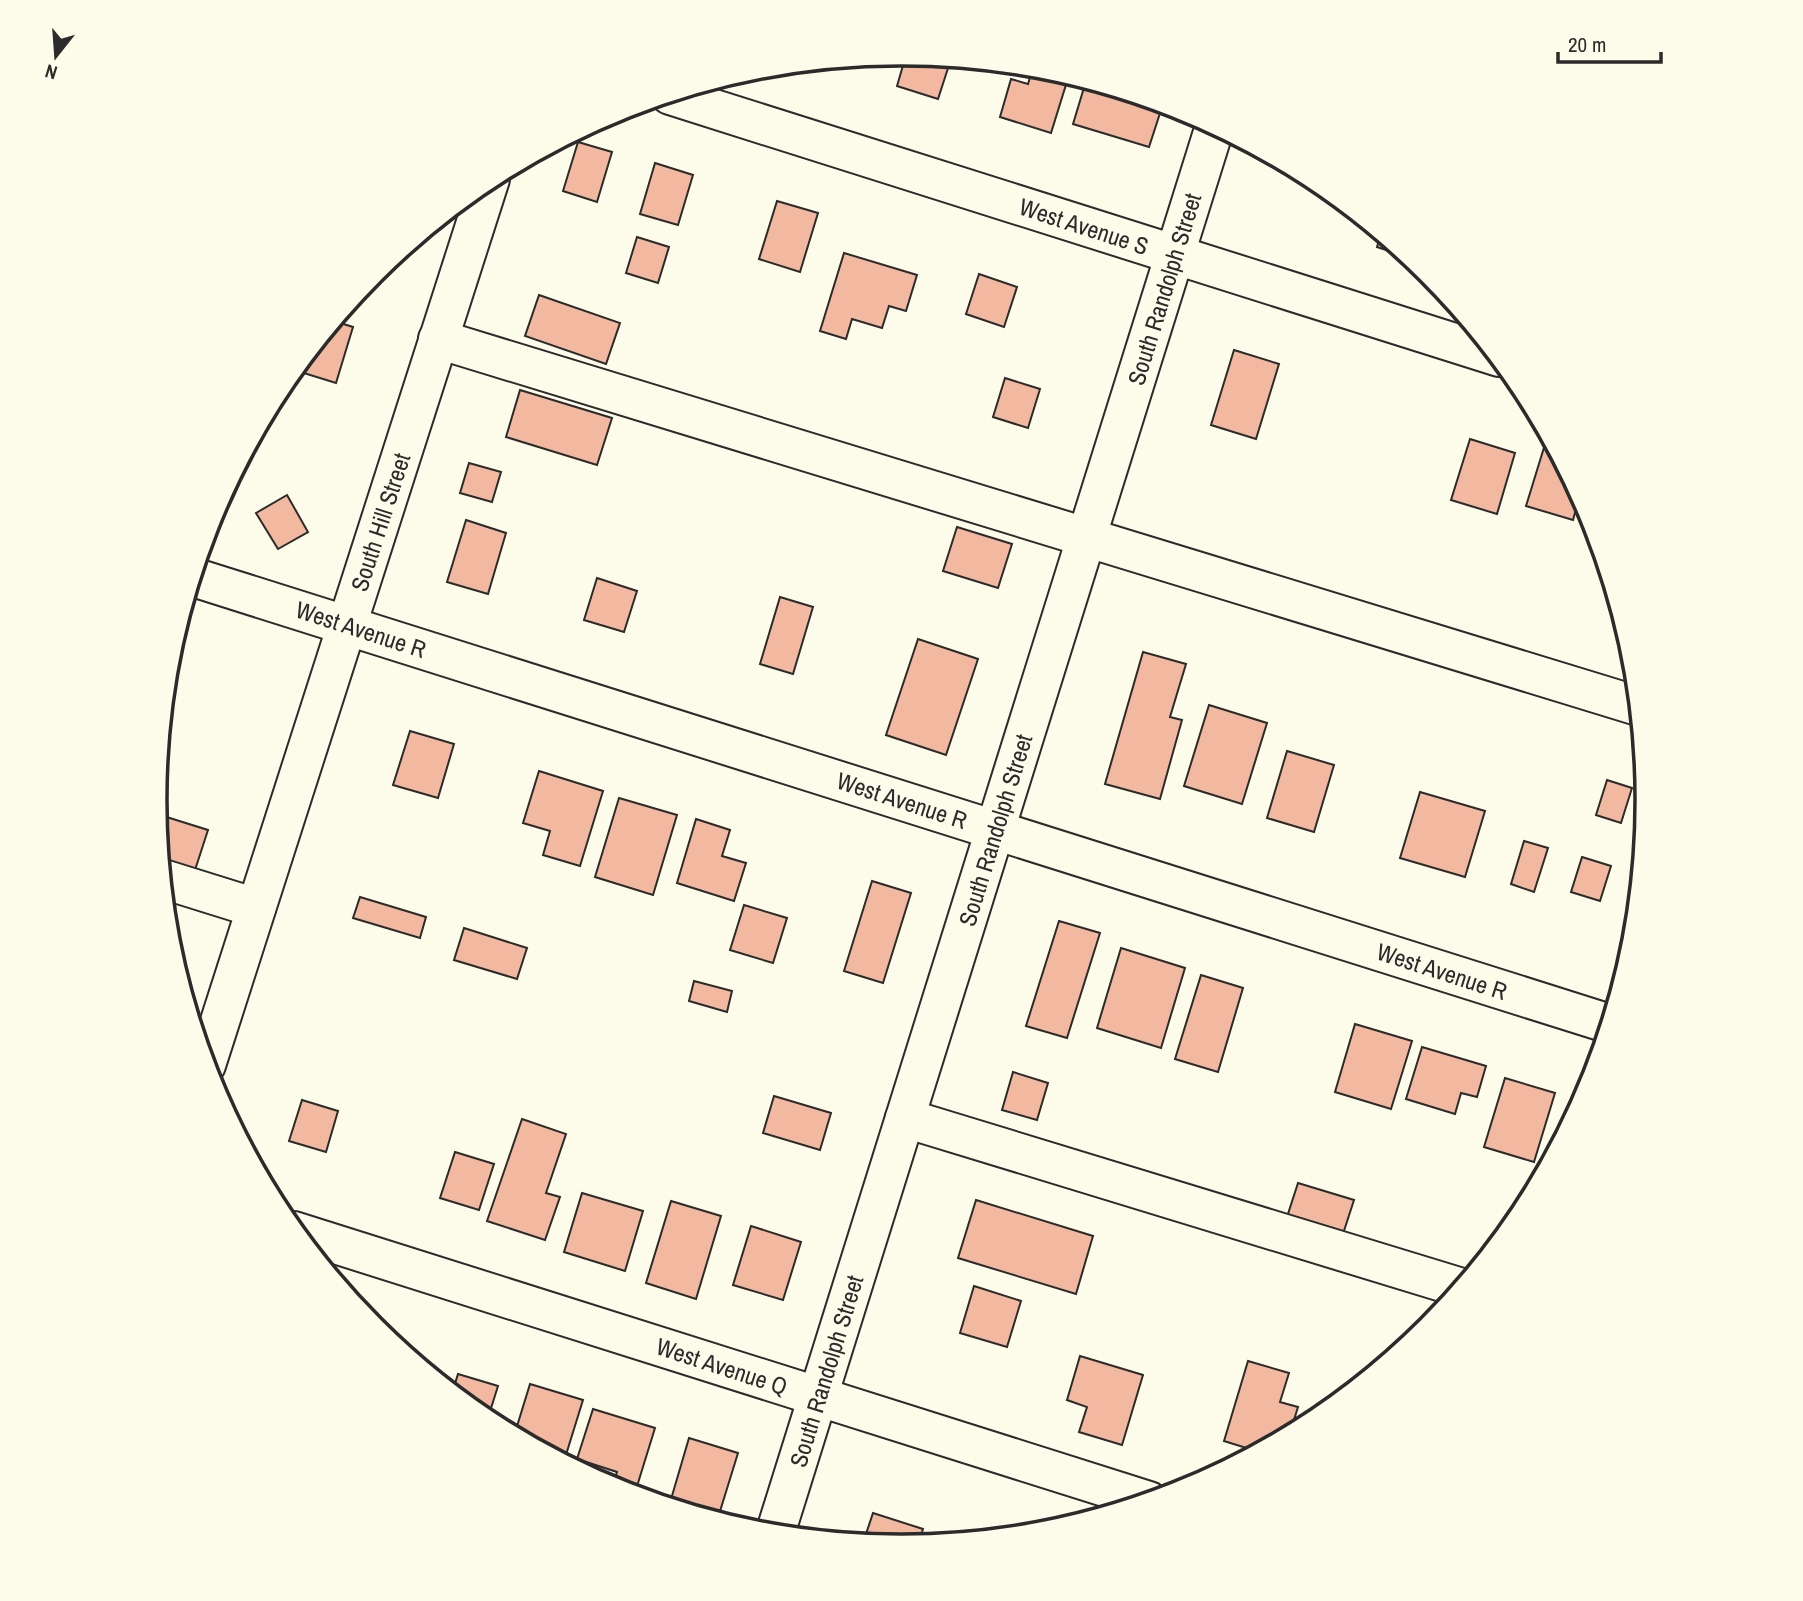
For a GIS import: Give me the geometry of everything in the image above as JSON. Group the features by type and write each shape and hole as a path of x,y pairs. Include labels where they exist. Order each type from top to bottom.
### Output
{"street":[{"name":"West Avenue S","path":"685,100 1482,352"},
{"name":"South Randolph Street","path":"778,1523 1212,136"},
{"name":"South Hill Street","path":"211,1048 484,197"},
{"path":"438,339 1629,703"},
{"name":"West Avenue R","path":"202,579 1601,1021"},
{"path":"173,882 256,908"},
{"path":"905,1118 1452,1285"},
{"name":"West Avenue Q","path":"311,1236 1133,1497"}],"building":[{"path":"903,66 948,68 938,99 897,86"},
{"path":"1030,78 1066,86 1051,133 1000,117 1011,79 1028,84"},
{"path":"1083,90 1160,114 1149,147 1073,124"},
{"path":"578,142 612,152 597,202 563,191"},
{"path":"655,163 693,175 678,225 640,214"},
{"path":"777,201 818,213 800,272 759,259"},
{"path":"637,237 669,247 658,283 626,273"},
{"path":"844,253 917,275 906,311 889,306 882,328 852,319 846,339 820,331"},
{"path":"979,274 1017,287 1004,327 966,314"},
{"path":"539,295 620,323 606,364 525,336"},
{"path":"344,324 353,327 336,383 305,373"},
{"path":"1234,350 1279,364 1256,439 1211,425"},
{"path":"1005,378 1040,389 1028,428 993,417"},
{"path":"520,390 612,418 597,465 506,437"},
{"path":"1470,439 1515,453 1497,514 1451,500"},
{"path":"1544,447 1576,510 1573,520 1526,506"},
{"path":"469,463 501,472 492,502 460,493"},
{"path":"287,495 308,532 278,549 256,513"},
{"path":"466,520 506,533 488,594 447,582"},
{"path":"957,527 1012,544 998,588 943,571"},
{"path":"597,578 637,591 624,632 584,620"},
{"path":"780,597 813,607 793,674 760,664"},
{"path":"918,639 978,659 946,755 886,735"},
{"path":"1143,652 1186,664 1170,717 1182,720 1160,799 1105,784"},
{"path":"1209,705 1267,723 1242,804 1184,786"},
{"path":"410,731 454,744 438,798 393,785"},
{"path":"1287,751 1334,765 1314,832 1267,818"},
{"path":"539,771 603,791 580,866 543,855 550,831 523,823"},
{"path":"1607,780 1632,788 1621,823 1596,815"},
{"path":"1420,792 1485,811 1465,877 1400,858"},
{"path":"619,798 677,815 653,895 595,877"},
{"path":"168,817 208,830 195,870 170,862"},
{"path":"696,819 730,830 722,856 746,863 734,901 677,883"},
{"path":"1524,841 1548,848 1534,892 1511,884"},
{"path":"1582,857 1611,866 1600,901 1571,892"},
{"path":"872,881 911,893 883,983 844,971"},
{"path":"360,897 426,917 420,938 353,918"},
{"path":"744,905 787,918 773,963 730,950"},
{"path":"1059,921 1100,933 1067,1038 1026,1026"},
{"path":"464,928 527,948 517,979 454,960"},
{"path":"1121,948 1185,968 1161,1048 1097,1028"},
{"path":"1201,975 1243,988 1218,1072 1175,1059"},
{"path":"694,981 732,991 727,1012 689,1001"},
{"path":"1355,1024 1412,1041 1391,1109 1335,1092"},
{"path":"1422,1047 1486,1066 1477,1097 1461,1093 1455,1114 1406,1099"},
{"path":"1013,1072 1048,1083 1037,1120 1002,1110"},
{"path":"1505,1078 1555,1093 1534,1162 1484,1147"},
{"path":"774,1096 831,1113 820,1150 763,1133"},
{"path":"302,1100 338,1111 326,1152 289,1141"},
{"path":"522,1119 566,1134 546,1193 560,1197 545,1240 487,1221"},
{"path":"455,1152 494,1164 479,1210 440,1198"},
{"path":"1298,1183 1354,1200 1342,1237 1286,1220"},
{"path":"582,1193 643,1211 625,1271 564,1252"},
{"path":"976,1200 1093,1236 1076,1294 958,1258"},
{"path":"671,1201 721,1216 696,1299 646,1283"},
{"path":"751,1226 801,1242 783,1300 733,1285"},
{"path":"974,1286 1021,1301 1007,1347 960,1333"},
{"path":"1080,1356 1143,1375 1122,1445 1079,1432 1087,1407 1067,1400"},
{"path":"1248,1361 1289,1373 1280,1402 1298,1407 1294,1420 1246,1448 1224,1441"},
{"path":"458,1374 498,1386 491,1409 455,1383"},
{"path":"530,1384 583,1400 566,1453 517,1426"},
{"path":"593,1409 655,1428 637,1485 616,1477 617,1472 577,1459"},
{"path":"689,1438 738,1453 720,1511 671,1498"},
{"path":"873,1513 923,1529 922,1534 866,1533"}]}
